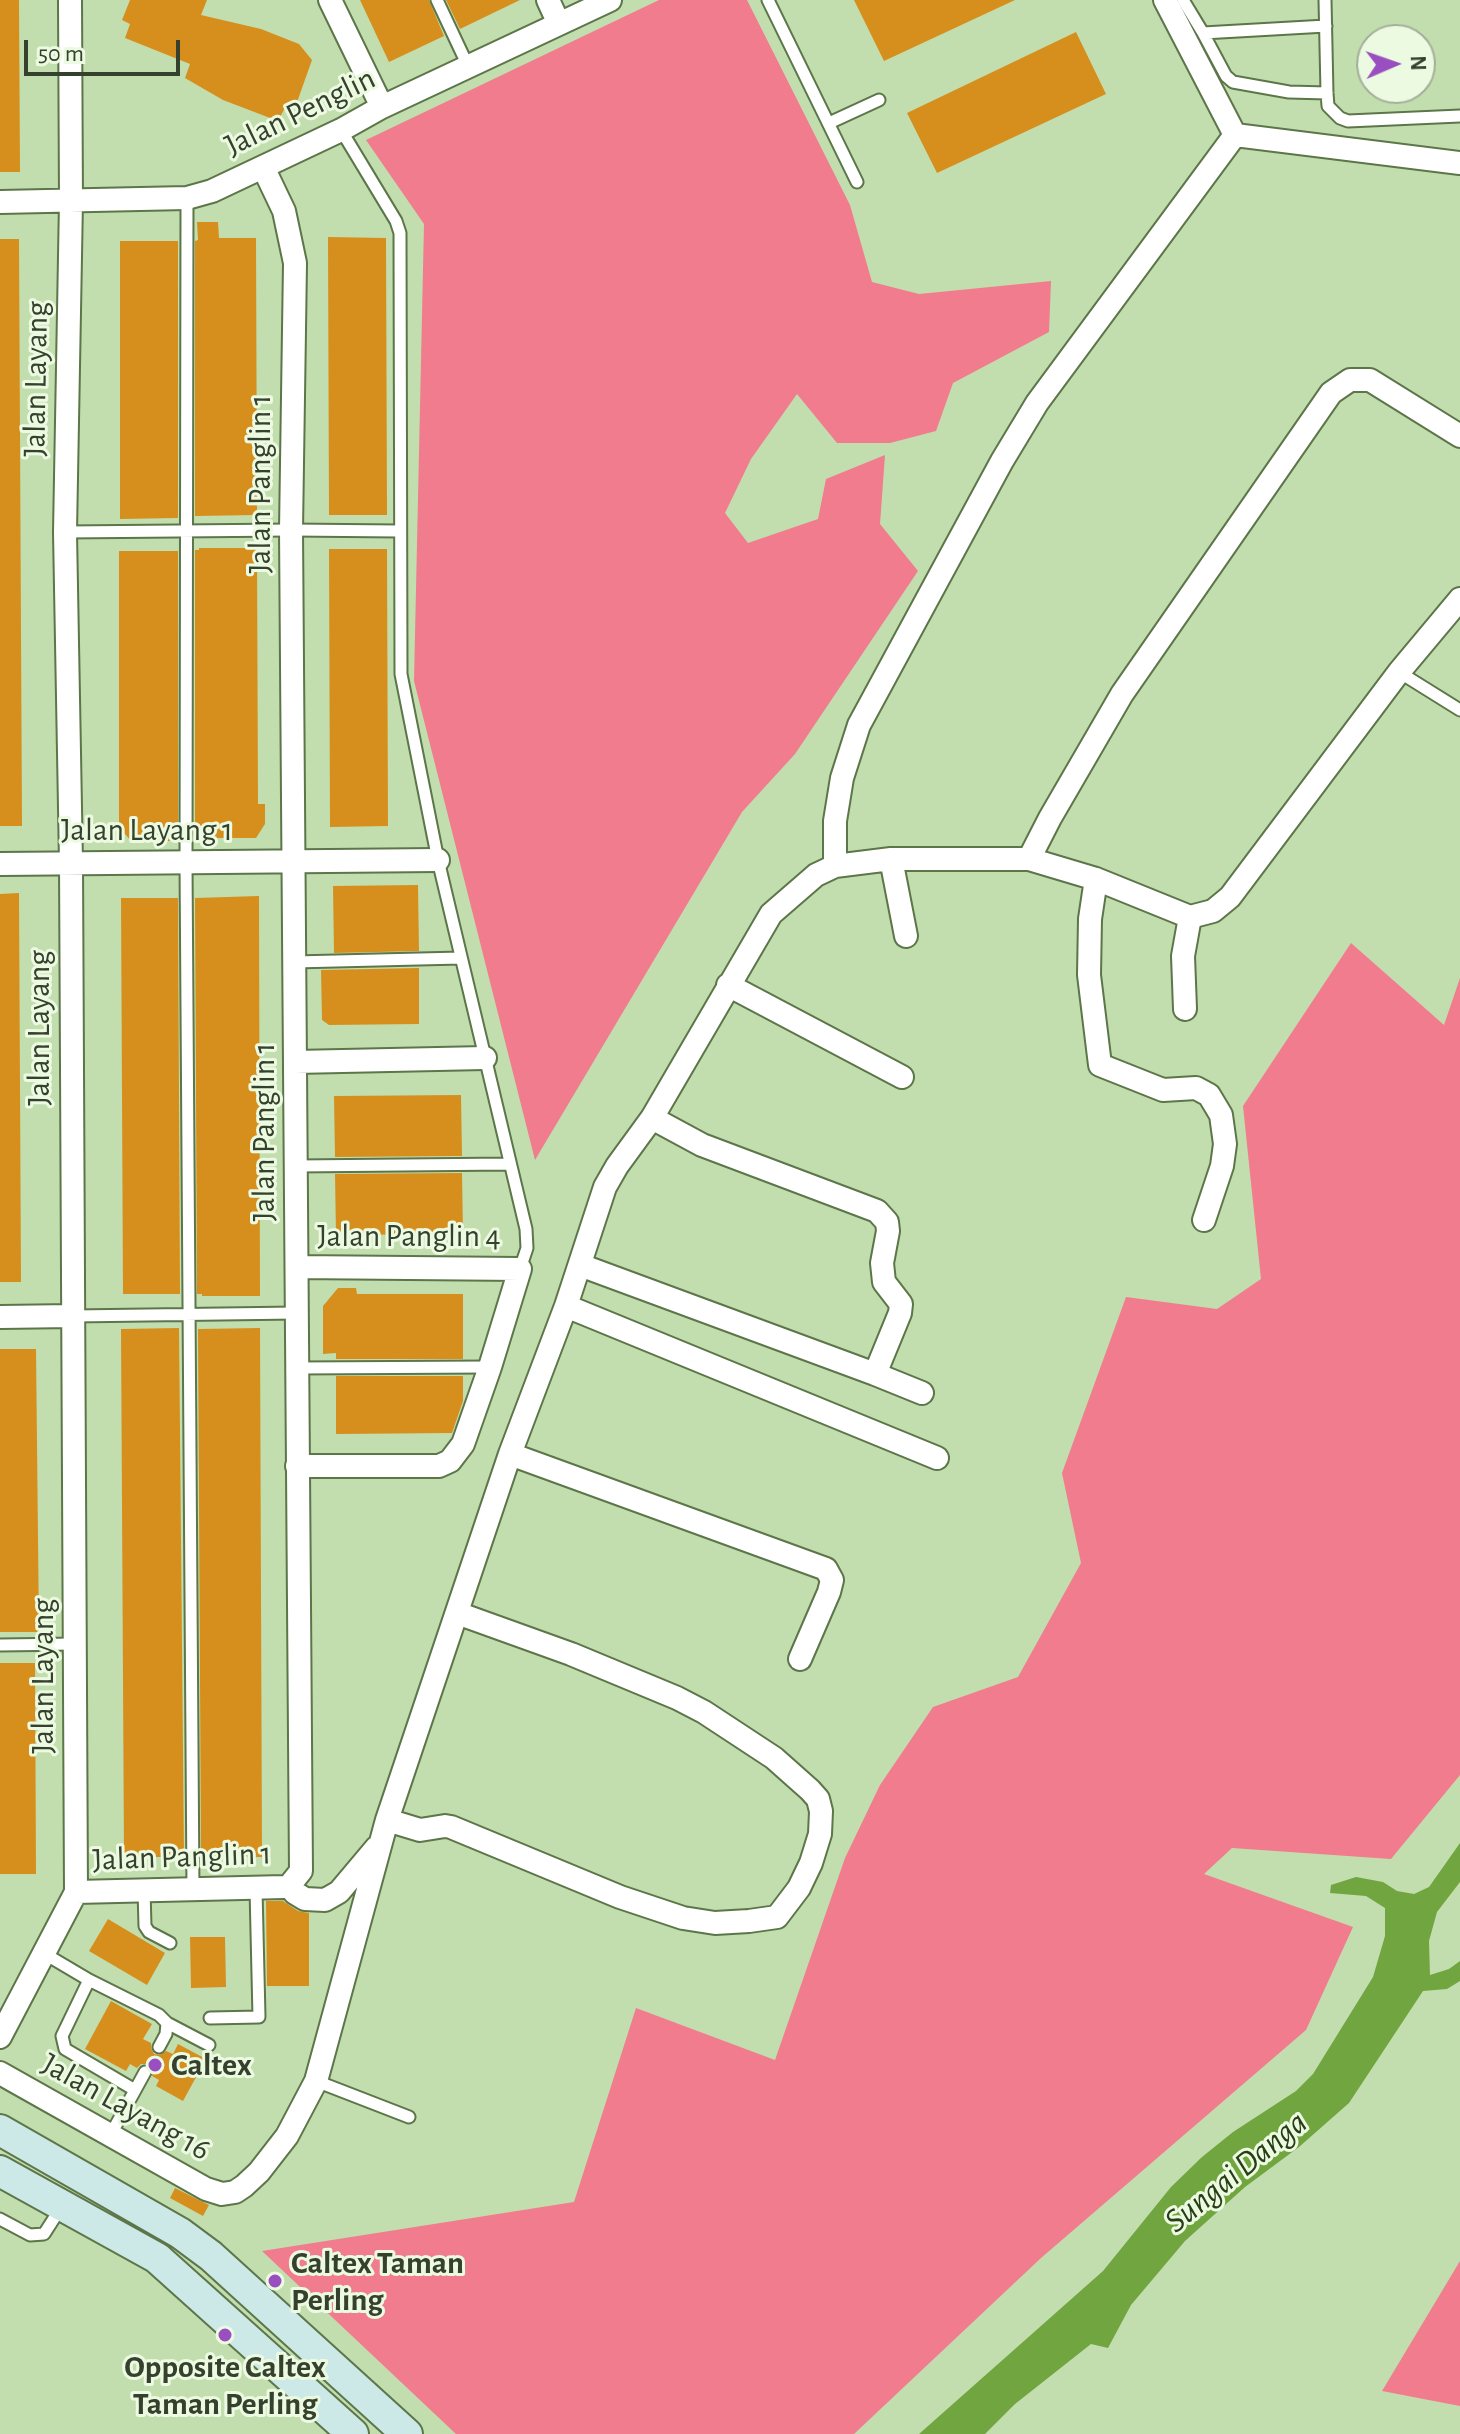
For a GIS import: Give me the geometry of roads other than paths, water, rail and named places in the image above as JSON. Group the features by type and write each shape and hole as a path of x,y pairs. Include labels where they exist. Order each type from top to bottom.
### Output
{"main road":[{"path":"0,2130 180,2233 211,2256 407,2434"},
{"path":"0,2171 157,2258 353,2434"}],"street":[{"name":"Jalan Layang","path":"0,2037 76,1892 71,863 65,532 71,201 70,0"},
{"path":"330,0 382,107"},
{"path":"548,0 559,24"},
{"name":"Jalan Penglin","path":"0,202 187,198 212,191 610,0"},
{"path":"1165,0 1235,135"},
{"path":"1235,135 1460,163"},
{"path":"835,866 835,821 842,778 859,725 1002,461 1037,403 1235,135"},
{"name":"Jalan Panglin 1","path":"76,1892 289,1886 301,1871 291,530 295,263 284,211 263,167"},
{"path":"1029,859 1122,694 1331,393 1350,380 1370,380 1460,436"},
{"path":"316,2081 387,1820 510,1454 566,1306 605,1187 652,1118 771,914 816,875 835,866 891,859 1029,859 1096,879 1190,917 1213,911 1230,897 1399,672 1460,599"},
{"path":"891,859 906,936"},
{"name":"Jalan Layang 1","path":"0,864 438,860"},
{"path":"1096,879 1090,919 1089,975 1100,1065 1163,1090 1196,1088 1209,1095 1221,1115 1225,1144 1222,1166 1204,1220"},
{"path":"1185,1009 1183,956 1190,917"},
{"path":"728,985 902,1077"},
{"path":"295,1062 485,1058"},
{"path":"652,1118 702,1145 877,1211 887,1222 882,1263 884,1282 901,1304 875,1374"},
{"path":"580,1265 922,1393"},
{"name":"Jalan Panglin 4","path":"297,1267 520,1269"},
{"path":"297,1466 439,1466 450,1461 463,1444 520,1269"},
{"path":"566,1306 937,1458"},
{"path":"0,1317 72,1316"},
{"path":"510,1454 826,1569 832,1580 829,1592 800,1659"},
{"path":"387,1820 420,1830 451,1827 620,1897 683,1918 715,1923 777,1917 799,1888 811,1863 820,1834 818,1799 774,1758 677,1698 571,1654 457,1613"},
{"path":"289,1886 305,1899 325,1900 332,1897 380,1842"},
{"name":"Jalan Layang 16","path":"0,2073 206,2189 222,2194 235,2192 259,2172 287,2136 316,2081"}],"lane":[{"path":"437,0 468,66"},
{"path":"768,0 857,182"},
{"path":"1183,0 1226,76 1233,82 1289,92 1327,93"},
{"path":"1325,0 1328,106 1334,113 1348,121 1460,116"},
{"path":"1203,33 1326,26"},
{"path":"829,123 879,100"},
{"path":"341,130 396,221 400,233 401,674 438,860 526,1229 527,1248 520,1269"},
{"path":"187,198 186,863 193,1891"},
{"path":"65,532 399,531"},
{"path":"1399,672 1460,710"},
{"path":"294,962 461,958"},
{"path":"296,1166 510,1164"},
{"path":"72,1316 296,1313"},
{"path":"296,1368 490,1367"},
{"path":"0,1645 75,1644"},
{"path":"144,1889 145,1926 149,1932 170,1943"},
{"path":"210,2018 259,2017 256,1889"},
{"path":"45,1954 209,2045"},
{"path":"89,1980 62,2036 65,2049 135,2090"},
{"path":"159,2047 166,2034 167,2023"},
{"path":"111,2134 145,2072"},
{"path":"316,2081 409,2117"},
{"path":"0,2219 30,2235 44,2234 62,2205"}],"water":[{"name":"Sungai Danga","path":"1460,1843 1460,1882 1437,1912 1429,1941 1430,1975 1449,1969 1460,1961 1460,1981 1447,1989 1423,1991 1349,2103 1299,2147 1245,2187 1185,2241 1131,2305 1108,2348 1091,2344 1015,2404 985,2434 919,2434 1103,2271 1171,2187 1202,2157 1233,2132 1296,2091 1313,2074 1373,1977 1385,1936 1385,1908 1366,1896 1330,1893 1331,1885 1356,1877 1383,1882 1397,1891 1414,1894 1429,1887"}],"place":[{"name":"Caltex","path":"155,2065"},
{"name":"Caltex Taman Perling","path":"275,2281"},
{"name":"Opposite Caltex Taman Perling","path":"225,2335"}]}
